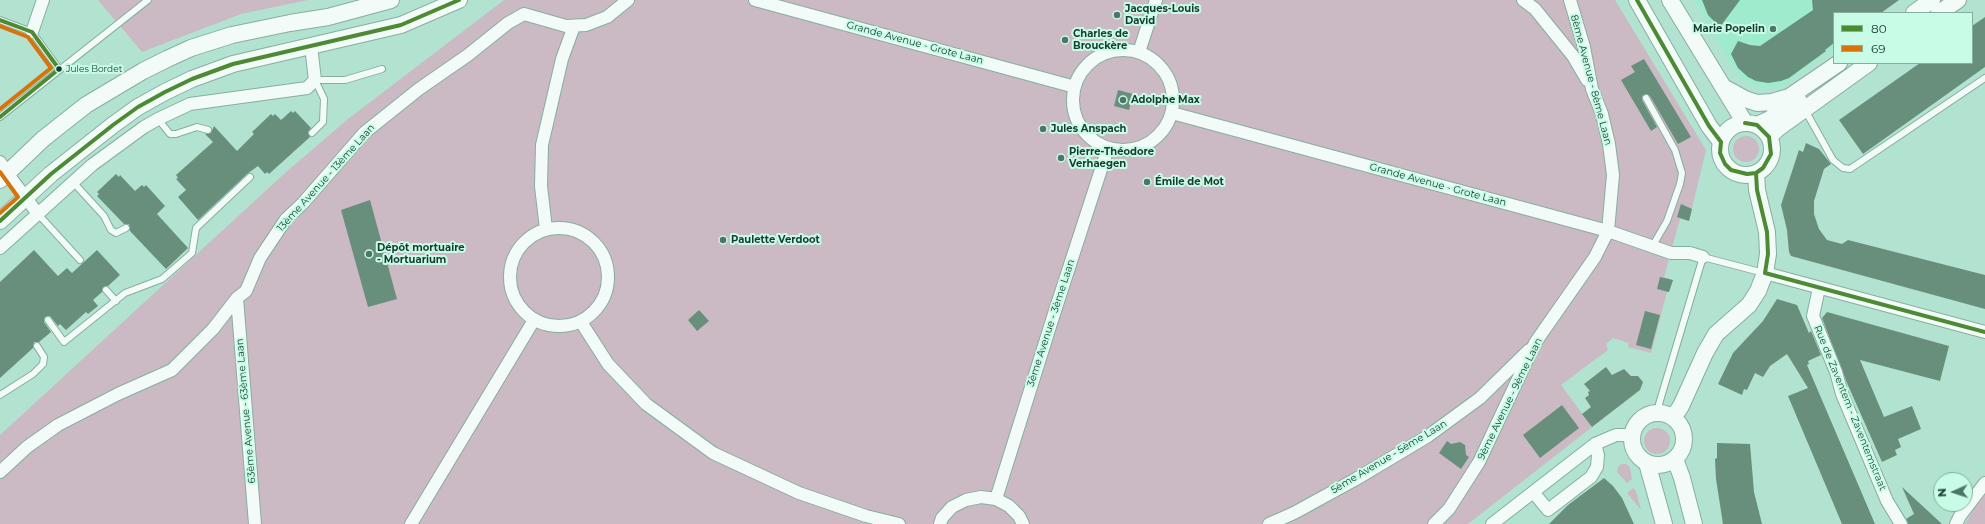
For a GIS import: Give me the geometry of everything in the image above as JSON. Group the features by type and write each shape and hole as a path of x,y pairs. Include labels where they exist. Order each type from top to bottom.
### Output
{"main road":[{"path":"2,172 70,117 143,71 192,48 232,35 328,17 391,0"},
{"path":"0,221 51,174 113,125 138,107 192,79 233,64 277,52 311,46 400,25 459,0"},
{"path":"1637,0 1710,126 1721,142"},
{"path":"1670,0 1722,86 1751,124 1769,137 1771,149 1768,162 1756,173 1747,174 1731,170 1725,164 1720,153 1721,142 1730,128 1751,124 1770,119 1833,74 1844,64"},
{"path":"1915,12 1932,0"},
{"path":"1940,12 1958,0"},
{"path":"307,20 311,46"},
{"path":"1722,86 1745,99 1757,103 1772,102 1789,97 1838,64"},
{"path":"1769,137 1777,129 1868,64"},
{"path":"1664,524 1647,463 1635,452 1632,445 1632,435 1638,422 1645,417 1667,416 1681,406 1705,353 1716,334 1750,305 1758,291 1765,273 1768,254 1767,232 1757,190 1756,173"},
{"path":"1647,463 1662,465 1675,459 1680,453 1684,438 1682,430 1667,416"},
{"path":"1675,459 1682,478 1694,524"}],"street":[{"path":"32,32 43,0"},
{"path":"546,229 541,186 542,145 562,59 574,26 586,25 607,17 628,0"},
{"name":"Grande Avenue - Grote Laan","path":"755,0 1075,87"},
{"path":"1139,52 1156,0"},
{"path":"1524,0 1535,9 1573,56 1592,89"},
{"name":"8ème Avenue - 8ème Laan","path":"1570,0 1584,47 1592,89 1602,114 1609,144 1613,175 1608,231"},
{"name":"13ème Avenue - 13ème Laan","path":"0,472 27,446 58,425 118,394 172,370 213,329 237,298 246,291 260,258 286,219 303,203 364,133 508,23 524,14 547,22 574,26"},
{"path":"0,248 92,165 124,141 158,119 190,104 307,88 315,80 311,46"},
{"path":"1121,50 1139,52 1155,61 1167,75 1172,87 1174,100 1172,113 1167,126 1159,136 1148,144 1136,149 1122,150 1108,148 1088,136 1081,125 1074,107 1075,87 1080,75 1088,64 1098,56 1121,50"},
{"name":"Grande Avenue - Grote Laan","path":"1172,113 1608,231 1671,253 1690,253 1703,257"},
{"name":"3ème Avenue - 3ème Laan","path":"996,499 1108,148"},
{"path":"2,172 26,198 38,214"},
{"path":"560,227 576,230 589,237 599,248 606,261 609,275 607,290 601,303 592,314 581,322 560,326 549,325 534,320 521,309 513,295 510,279 512,262 519,248 531,236 546,229 560,227"},
{"name":"9ème Avenue - 9ème Laan","path":"1434,524 1449,509 1479,462 1535,343 1595,257 1608,231"},
{"path":"1765,273 1985,332"},
{"name":"Rue de Zaventem - Zaventemstraat","path":"1819,288 1813,316 1836,372 1842,394 1887,501 1902,524"},
{"name":"63ème Avenue - 63ème Laan","path":"237,298 256,524"},
{"path":"410,524 534,320"},
{"path":"581,322 608,364 646,404 713,453 799,493 866,516 899,524"},
{"name":"5ème Avenue - 5ème Laan","path":"1268,524 1294,513 1356,479 1428,436 1480,398 1535,343"},
{"path":"1492,524 1595,444 1616,434 1632,435"},
{"path":"1533,492 1548,510 1591,477 1597,467 1598,454 1595,444"},
{"path":"1956,524 1960,516 1985,483"},
{"path":"940,524 942,518 952,507 966,500 981,497 996,499 1009,506 1019,516 1023,524"}],"lane":[{"path":"0,117 148,0"},
{"path":"0,20 32,32 59,69"},
{"path":"312,133 323,122 324,99 315,80 345,80 382,69"},
{"path":"1805,109 1833,160 1843,168 1850,169 1985,78"},
{"path":"1646,98 1675,150 1682,173 1680,184 1667,221 1652,247"},
{"path":"158,119 170,134 176,134 197,127 208,130"},
{"path":"48,320 64,342 125,293 162,279 192,252 196,228 250,177"},
{"path":"73,182 104,216 110,230 116,233 126,228"},
{"path":"38,214 80,260"},
{"path":"1667,416 1660,404 1703,257 1765,273"},
{"path":"106,290 116,301"},
{"path":"0,395 33,374 43,364 44,357 37,346"}],"shaded area":[{"path":"98,0 308,0 241,14 142,52"},
{"path":"504,0 1615,0 1706,150 1689,221 1680,219 1664,277 1673,280 1669,292 1667,292 1651,353 1628,347 1629,343 1613,338 1606,344 1608,350 1561,385 1592,427 1468,524 0,524 0,435 285,173 348,119"},
{"name":"Marie Popelin","path":"1694,0 1899,0 1833,12 1833,49 1790,81 1779,87 1763,88 1750,84 1738,76"},
{"path":"1746,136 1755,140 1759,149 1755,158 1746,162 1737,158 1733,149 1737,140"},
{"path":"1657,428 1666,432 1670,441 1666,450 1657,454 1648,450 1644,441 1648,432"},
{"path":"1621,464 1626,464 1630,467 1632,479 1627,483 1617,472 1618,467"},
{"path":"1633,488 1636,491 1641,510 1627,493"},
{"path":"1985,494 1985,524 1965,524 1973,512 1978,502"}],"building":[{"path":"1702,0 1740,0 1720,27 1708,15"},
{"path":"1812,0 1899,0 1882,12 1833,12 1833,44 1825,50 1826,51 1789,78 1768,83 1756,81 1748,77 1738,68 1731,54 1738,41 1750,45 1760,46 1813,10"},
{"path":"1985,17 1985,67 1863,154 1839,120 1919,64 1973,64 1973,25"},
{"path":"1644,59 1691,137 1678,144 1650,96 1646,94 1642,96 1642,100 1657,127 1651,131 1621,80 1635,72 1631,66"},
{"name":"Adolphe Max","path":"1118,90 1133,94 1129,110 1114,106"},
{"path":"291,111 293,113 295,111 311,128 308,132 310,137 269,174 267,172 265,174 258,166 247,174 198,220 178,197 186,190 176,179 178,178 176,175 213,142 205,134 211,133 214,126 237,151 254,134 252,132 271,114 273,116 275,114 281,120"},
{"path":"1806,143 1819,149 1831,164 1824,169 1814,201 1814,214 1819,229 1827,240 1842,244 1848,240 1985,275 1985,309 1791,256 1781,205 1799,150 1803,152"},
{"path":"116,174 119,177 120,175 135,191 142,185 144,187 146,185 165,206 157,214 188,248 166,269 130,231 129,224 124,224 97,196 99,194 97,192"},
{"name":"Dépôt mortuaire - Mortuarium","path":"370,200 397,299 368,307 341,210"},
{"path":"1681,204 1692,209 1689,221 1677,217"},
{"path":"34,250 58,276 67,268 72,273 97,250 120,275 108,286 103,287 102,292 93,300 98,306 88,314 86,312 66,330 60,324 58,326 50,316 45,317 44,322 51,332 39,342 34,342 33,348 0,378 0,282"},
{"path":"1660,277 1673,280 1669,292 1657,289"},
{"path":"1777,299 1797,305 1809,333 1811,331 1821,355 1808,361 1809,364 1807,365 1875,524 1842,524 1788,396 1808,388 1787,354 1770,366 1763,377 1755,373 1747,390 1744,389 1742,395 1718,384 1733,353 1763,321"},
{"path":"699,310 709,321 697,331 688,320"},
{"path":"1645,311 1660,315 1651,349 1636,345"},
{"path":"1827,312 1949,346 1940,381 1860,360 1884,417 1912,406 1921,429 1898,439 1901,447 1895,450 1897,455 1882,462 1847,383 1822,318"},
{"path":"1606,367 1612,375 1624,369 1631,376 1638,376 1643,382 1640,390 1592,427 1582,414 1591,407 1585,398 1589,395 1588,392 1590,391 1584,384"},
{"path":"1562,405 1579,428 1540,458 1523,435"},
{"path":"1447,441 1451,444 1460,442 1465,445 1466,455 1469,457 1461,469 1439,453"},
{"path":"1717,443 1750,444 1754,492 1762,524 1723,524 1716,479 1715,459 1717,458"},
{"path":"1604,478 1613,486 1622,498 1634,524 1549,524 1568,505"},
{"path":"1902,487 1942,524 1908,524 1906,519 1914,514"}],"transit line":[{"name":"80","path":"0,221 51,174 113,125 138,107 165,92 192,79 233,64 401,25 459,0"},
{"name":"80","path":"1637,0 1709,126 1721,142"},
{"name":"80","path":"0,20 32,32 59,69 0,117"},
{"name":"69","path":"0,26 28,37 51,68 0,109"},
{"name":"80","path":"1721,142 1720,153 1725,164 1731,170 1747,174 1756,173 1763,168 1771,154 1769,137 1757,125 1745,123"},
{"name":"69","path":"0,172 18,197 0,213"},
{"name":"80","path":"1756,173 1757,190 1767,232 1768,254 1765,273"},
{"name":"80","path":"1765,273 1985,332"}],"place":[{"name":"Jacques-Louis David","path":"1117,15"},
{"name":"Marie Popelin","path":"1773,29"},
{"name":"Charles de Brouckère","path":"1065,40"},
{"name":"Jules Bordet","path":"59,69"},
{"name":"Adolphe Max","path":"1123,100"},
{"name":"Jules Anspach","path":"1043,129"},
{"name":"Pierre-Théodore Verhaegen","path":"1061,158"},
{"name":"Émile de Mot","path":"1147,182"},
{"name":"Paulette Verdoot","path":"723,240"},
{"name":"Dépôt mortuaire - Mortuarium","path":"369,254"}]}
